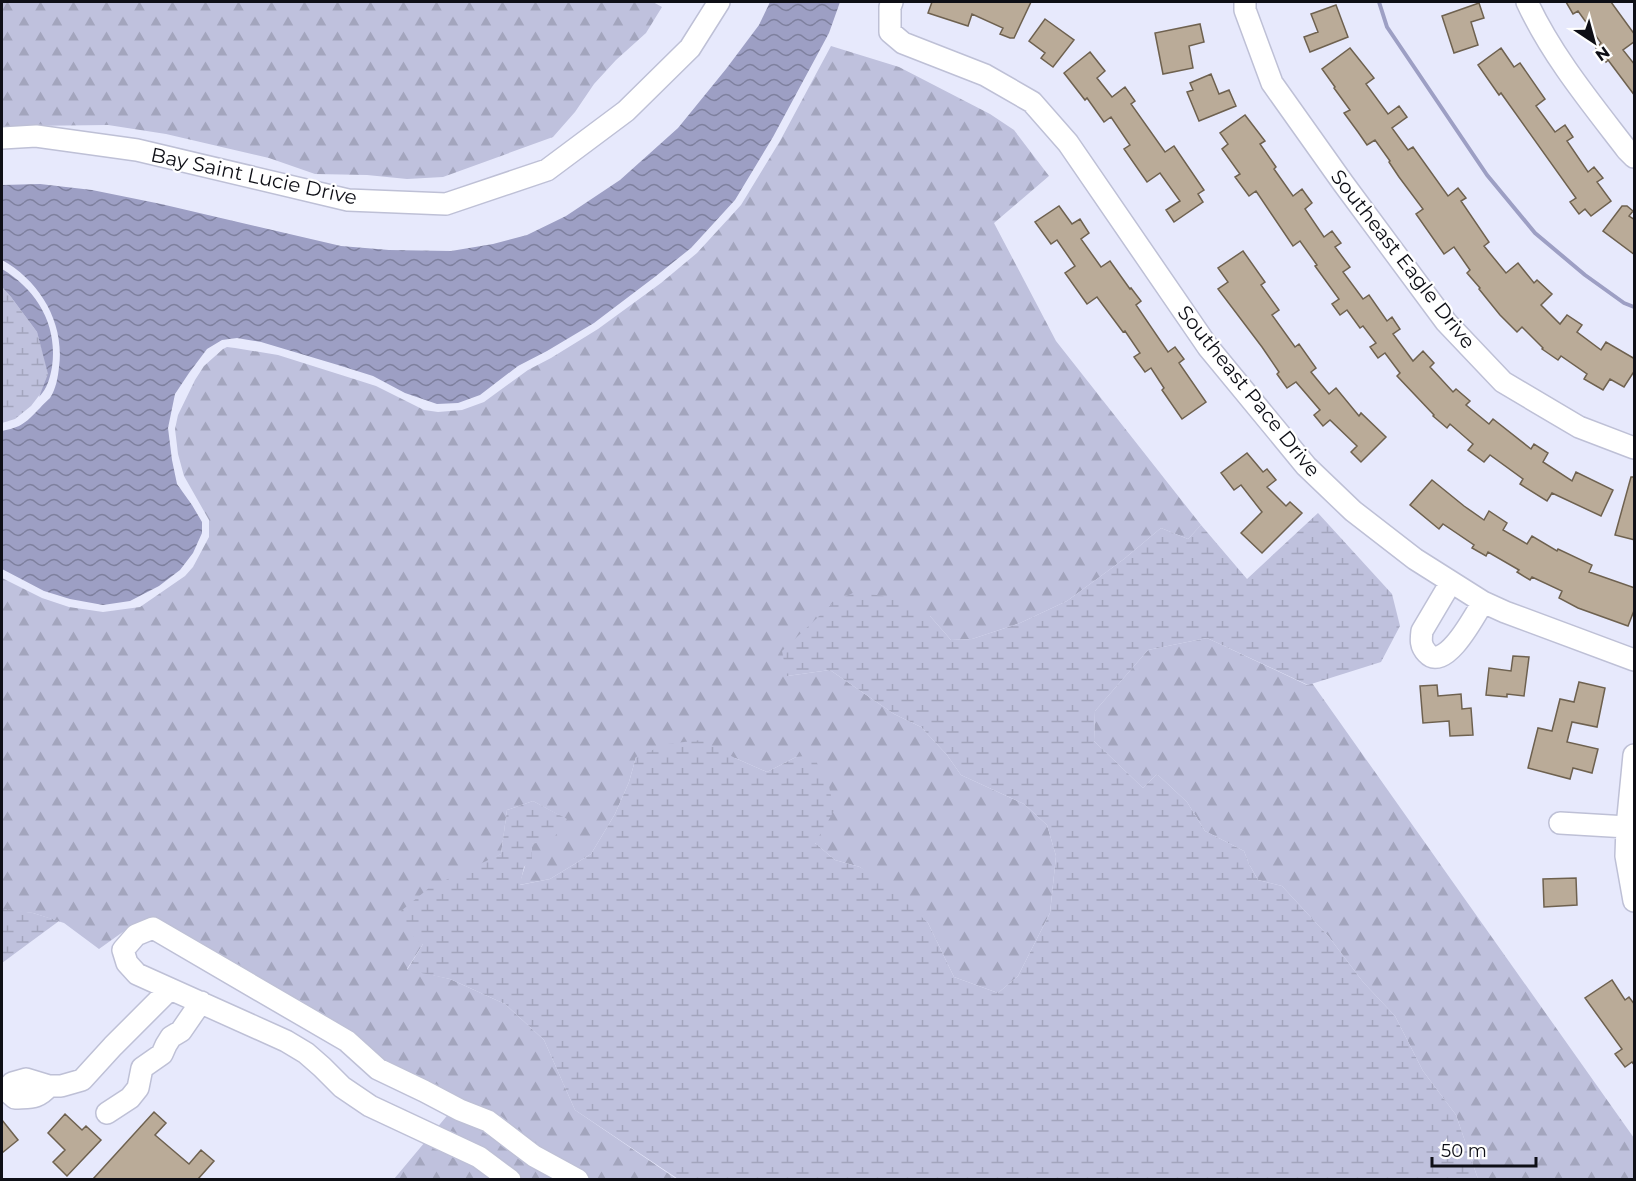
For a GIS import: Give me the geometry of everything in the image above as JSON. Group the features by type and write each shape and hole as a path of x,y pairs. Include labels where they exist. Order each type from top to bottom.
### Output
{"street":[{"name":"Bay Saint Lucie Drive","path":"2,138 36,136 137,150 348,200 446,204 547,170 626,111 690,48 719,2"},
{"name":"Southeast Pace Drive","path":"892,2 890,32 903,43 985,75 1032,102 1068,143 1208,346 1306,466 1353,511 1415,559 1484,602 1505,612 1635,660"},
{"name":"Southeast Eagle Drive","path":"1245,2 1245,10 1272,83 1446,322 1503,382 1579,427 1635,448"},
{"path":"1527,2 1543,34 1586,96 1627,150 1635,157"},
{"path":"1451,582 1422,631 1420,639 1428,655 1440,657 1446,654 1484,602"},
{"path":"1635,755 1626,856 1635,901"},
{"path":"1560,823 1627,827"},
{"path":"510,1179 479,1157 370,1106 342,1087 306,1053 286,1041 137,974 127,963 123,950 136,935 153,928 346,1041 378,1069 455,1108 488,1121 534,1156 578,1179"},
{"path":"49,1086 61,1086 82,1080 170,989"},
{"path":"107,1113 130,1098 138,1088 142,1068 162,1054 171,1037 181,1031 201,1002"},
{"path":"428,1133 429,1125 437,1115 455,1108"}],"green space":[{"path":"2,2 653,2 662,7 646,33 594,84 575,112 553,137 443,177 407,179 367,175 315,174 269,158 166,134 108,125 2,128"},
{"path":"831,46 899,67 990,114 1014,130 1049,176 994,223 1056,341 1201,525 1188,539 1161,528 1067,601 1020,623 972,639 951,640 930,616 787,676 830,670 894,714 921,727 947,755 961,775 1024,804 1047,825 1056,856 1050,913 1018,976 998,993 954,977 928,923 860,867 835,860 815,843 796,757 767,772 735,758 636,757 629,782 615,814 591,854 550,879 519,885 532,844 566,819 533,801 507,810 501,854 485,863 423,944 407,969 450,979 505,1004 544,1040 575,1110 678,1180 394,1179 456,1105 207,958 134,924 99,949 64,923 33,913 2,910 2,578 42,598 69,607 103,612 140,607 185,576 193,567 209,537 209,520 184,476 175,429 178,415 195,380 204,366 227,347 278,355 376,386 424,410 438,412 462,410 484,402 528,370 598,329 661,283 697,253 741,205 780,141"},
{"path":"2,287 37,332 49,374 41,393 31,406 15,419 2,423"},
{"path":"1318,513 1392,594 1400,626 1381,662 1308,685 1207,638 1148,650 1095,711 1094,741 1143,788 1157,774 1187,802 1205,831 1244,851 1258,880 1282,886 1329,937 1363,982 1395,1016 1423,1071 1456,1115 1478,1179 678,1179 575,1110 544,1040 505,1004 450,979 407,970 423,944 412,934 401,911 429,888 501,854 507,810 533,801 567,819 553,839 532,844 532,859 524,867 520,885 550,879 591,854 615,814 629,782 636,757 667,744 701,740 767,772 796,757 812,755 828,781 834,811 815,843 835,860 860,867 888,885 928,923 954,977 998,993 1018,976 1050,913 1056,856 1047,825 1024,804 961,775 947,755 921,727 894,714 830,670 787,676 782,651 834,602 855,592 898,598 930,616 951,640 972,639 1020,623 1067,601 1161,528 1188,539 1201,525 1247,579"},
{"path":"1207,638 1307,685 1312,683 1634,1138 1634,1179 1478,1179 1456,1115 1423,1071 1395,1016 1363,982 1329,937 1282,886 1258,880 1244,851 1205,831 1187,802 1157,774 1143,788 1094,741 1095,711 1148,650"},
{"path":"2,910 33,913 59,921 2,963"}],"water":[{"path":"770,2 840,2 829,33 773,137 735,200 691,248 594,323 518,366 480,395 458,403 437,404 405,393 373,376 261,342 237,338 222,340 207,349 175,394 168,428 177,484 202,522 202,533 193,553 180,570 159,586 130,601 103,605 44,591 2,569 2,431 22,424 50,398 57,379 60,351 54,319 47,305 28,279 2,260 2,185 40,184 92,190 341,246 389,250 451,251 493,244 527,235 566,216 620,180 678,128 759,25"},
{"path":"2,269 35,298 48,323 52,337 52,367 48,383 39,397 48,374 37,332 2,287"}],"building":[{"path":"932,2 1031,2 1014,38 1010,38 1000,34 1003,28 972,14 968,26 928,13"},
{"path":"1566,2 1611,2 1635,35 1635,41 1623,50 1635,65 1635,96 1596,48 1601,43 1578,11 1573,14"},
{"path":"1479,3 1484,18 1471,22 1478,45 1454,53 1442,16"},
{"path":"1336,5 1348,37 1310,52 1304,37 1318,32 1311,14"},
{"path":"1045,19 1074,40 1053,67 1041,58 1045,53 1029,41"},
{"path":"1200,24 1204,42 1189,46 1193,68 1163,74 1155,33"},
{"path":"1350,48 1374,78 1366,84 1388,114 1399,106 1407,117 1392,128 1408,150 1413,147 1448,196 1458,188 1466,198 1461,201 1489,242 1484,246 1506,273 1518,263 1534,283 1537,280 1552,294 1541,305 1560,324 1567,315 1582,325 1577,332 1601,350 1606,342 1635,359 1635,370 1624,387 1610,379 1603,390 1584,379 1587,374 1561,356 1558,360 1542,349 1522,327 1517,332 1500,315 1467,273 1470,270 1454,247 1444,254 1416,214 1423,209 1375,140 1367,145 1344,113 1350,110 1322,69"},
{"path":"1501,48 1514,67 1520,63 1545,99 1536,106 1555,132 1565,125 1573,137 1567,141 1588,172 1594,167 1603,178 1597,182 1611,201 1591,216 1585,209 1579,214 1570,202 1576,198 1501,93 1499,95 1478,65"},
{"path":"1090,52 1105,71 1097,78 1112,97 1125,87 1135,101 1131,104 1165,152 1174,146 1204,190 1198,194 1203,202 1174,222 1166,210 1180,201 1160,173 1147,182 1124,149 1130,145 1111,117 1104,122 1087,98 1085,100 1064,73"},
{"path":"1211,74 1219,94 1229,90 1236,106 1199,121 1187,92 1193,90 1190,83"},
{"path":"1245,115 1265,141 1260,144 1293,196 1302,189 1312,203 1305,209 1324,237 1332,231 1341,243 1335,247 1350,267 1343,272 1363,299 1369,295 1387,321 1392,317 1400,329 1393,334 1413,361 1423,351 1434,363 1430,367 1453,392 1456,389 1470,401 1466,405 1489,424 1493,419 1531,449 1534,444 1548,453 1543,462 1572,481 1576,472 1613,490 1601,516 1552,493 1547,501 1520,484 1523,479 1490,455 1484,462 1468,450 1473,444 1450,424 1447,428 1433,416 1397,376 1400,373 1385,353 1378,358 1370,347 1376,343 1363,326 1360,328 1347,310 1340,315 1332,304 1339,299 1300,241 1293,246 1256,191 1249,196 1235,177 1240,174 1222,149 1228,144 1220,133"},
{"path":"1059,206 1072,224 1080,219 1089,233 1081,239 1101,267 1110,261 1141,301 1136,305 1168,352 1175,347 1184,359 1179,363 1206,402 1182,419 1162,390 1164,388 1151,368 1145,372 1134,357 1140,353 1097,297 1087,304 1065,273 1075,266 1057,240 1051,244 1035,222"},
{"path":"1622,206 1627,206 1633,211 1629,216 1635,220 1635,255 1603,231"},
{"path":"1243,251 1265,282 1261,285 1279,310 1272,315 1295,347 1299,344 1316,368 1311,372 1329,394 1336,388 1359,416 1361,413 1386,437 1361,462 1351,452 1357,446 1330,420 1323,426 1314,415 1320,410 1296,382 1287,388 1262,347 1218,289 1228,282 1218,268"},
{"path":"1247,453 1263,472 1267,469 1276,480 1267,487 1286,506 1290,502 1302,513 1262,553 1241,533 1262,512 1241,485 1234,490 1221,473"},
{"path":"1631,477 1635,477 1635,540 1615,535"},
{"path":"1432,480 1484,520 1489,511 1507,523 1503,530 1527,544 1532,536 1557,551 1558,549 1592,565 1589,572 1635,588 1635,608 1628,626 1578,608 1559,598 1562,591 1532,577 1530,580 1517,572 1519,570 1488,552 1486,556 1472,548 1474,545 1443,524 1439,529 1410,505"},
{"path":"1513,656 1529,657 1524,696 1486,695 1489,668 1511,671"},
{"path":"1579,682 1605,688 1597,727 1572,722 1567,742 1598,749 1592,773 1573,768 1570,779 1528,768 1538,728 1552,731 1560,699 1574,702"},
{"path":"1437,685 1438,696 1461,694 1462,709 1471,708 1473,735 1450,736 1449,721 1423,723 1420,686"},
{"path":"1576,878 1577,905 1544,907 1543,879"},
{"path":"1612,980 1625,1000 1629,997 1635,1005 1635,1066 1632,1062 1625,1067 1615,1054 1622,1049 1585,998"},
{"path":"154,1112 166,1123 155,1135 189,1164 201,1150 214,1161 198,1179 93,1179"},
{"path":"65,1114 82,1130 86,1126 101,1140 67,1176 53,1162 65,1150 48,1133"},
{"path":"2,1120 18,1140 2,1153"}],"waterway":[{"path":"1379,2 1387,27 1487,175 1535,233 1585,275 1624,303 1634,307"}]}
